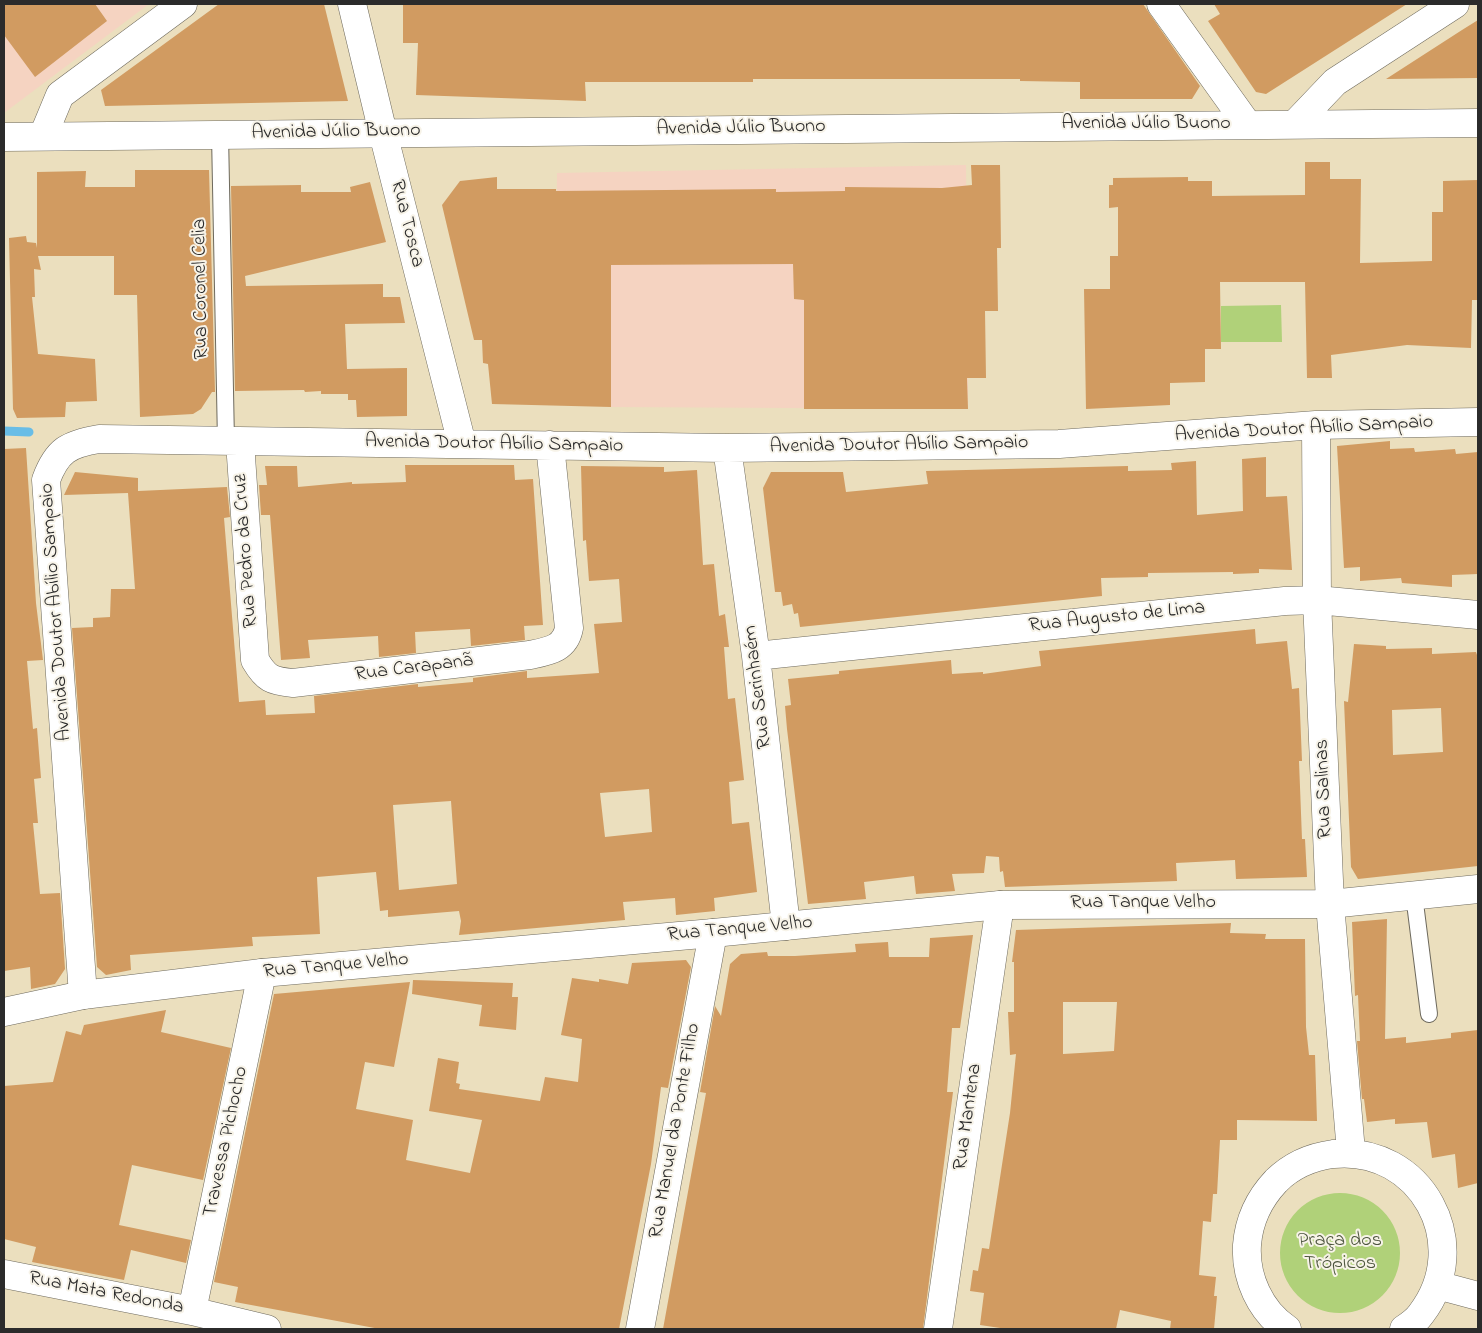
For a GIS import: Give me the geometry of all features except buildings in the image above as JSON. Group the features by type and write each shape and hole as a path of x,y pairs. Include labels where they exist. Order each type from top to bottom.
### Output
{"street":[{"path":"43,136 60,95 183,4"},
{"name":"Rua Tosca","path":"352,4 382,133 462,444"},
{"path":"1161,4 1247,124"},
{"path":"1295,124 1335,82 1455,4"},
{"name":"Avenida Júlio Buono","path":"4,136 1478,123"},
{"name":"Avenida Doutor Abílio Sampaio","path":"83,996 46,480 51,466 61,453 75,443 99,439 727,448 1059,444 1316,425 1478,422"},
{"name":"Rua Salinas","path":"1316,425 1317,600 1330,904 1351,1152"},
{"name":"Rua Pedro da Cruz","path":"233,442 255,660"},
{"name":"Rua Carapanã","path":"255,660 262,672 274,682 293,683 530,655 552,651 561,645 567,637 568,628 550,445"},
{"name":"Rua Serinhaém","path":"727,448 756,656 786,926"},
{"name":"Rua Augusto de Lima","path":"756,656 1285,601 1317,600 1478,615"},
{"name":"Rua Tanque Velho","path":"4,1012 83,996 262,973 713,933 1000,904 1330,904 1478,889"},
{"name":"Rua Mantena","path":"938,1329 1000,904"},
{"name":"Rua Manuel da Ponte Filho","path":"640,1329 713,933"},
{"name":"Travessa Pichocho","path":"192,1311 262,973"},
{"path":"1287,1329 1276,1322 1256,1294 1246,1261 1249,1227 1262,1196 1286,1171 1317,1156 1351,1152 1381,1160 1408,1175 1428,1199 1441,1228 1444,1258 1438,1284 1421,1315 1404,1329"},
{"name":"Rua Mata Redonda","path":"4,1274 192,1311 267,1329"},
{"path":"1438,1284 1478,1296"}],"lane":[{"name":"Rua Coronel Celia","path":"220,134 233,442"},
{"path":"1414,895 1429,1014"}],"shaded area":[{"path":"4,4 149,4 4,113"},
{"path":"966,165 968,409 611,407 611,276 570,276 556,279 557,173"}],"green space":[{"path":"1281,305 1282,342 1221,342 1221,306"},
{"name":"Praça dos Trópicos","path":"1340,1193 1352,1194 1363,1198 1373,1203 1382,1211 1390,1220 1395,1230 1399,1241 1399,1265 1395,1276 1390,1286 1382,1295 1373,1303 1363,1308 1352,1312 1340,1313 1328,1312 1317,1308 1307,1303 1298,1295 1290,1286 1285,1276 1281,1265 1280,1253 1281,1241 1285,1230 1290,1220 1298,1211 1307,1203 1317,1198 1328,1194"}],"waterway":[{"path":"4,431 29,432"}]}
